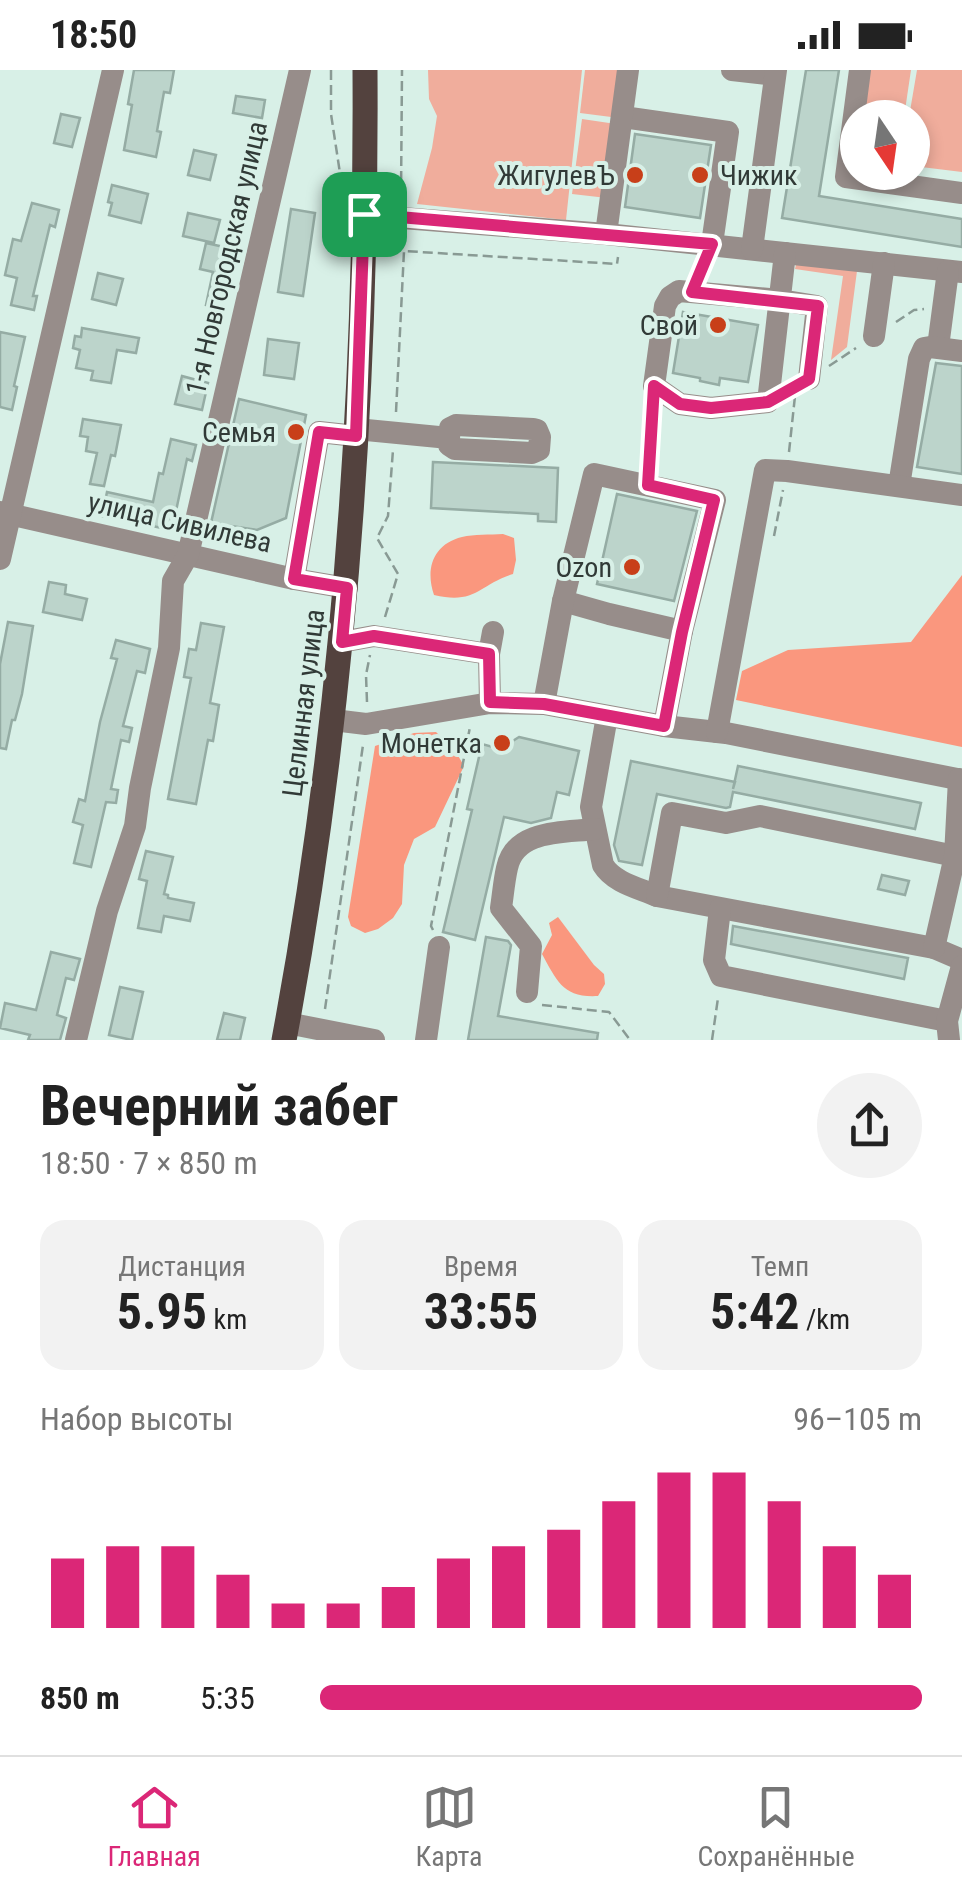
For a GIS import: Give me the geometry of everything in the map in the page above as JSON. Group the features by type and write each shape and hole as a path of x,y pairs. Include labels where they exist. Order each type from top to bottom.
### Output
{"main road":[{"name":"Целинная улица","path":"286,1032 334,720 347,588 364,214 365,70"}],"street":[{"path":"0,560 5,513 113,70"},
{"name":"1-я Новгородская улица","path":"76,1040 108,911 135,826 169,648 173,581 188,555 300,70"},
{"path":"614,235 628,70"},
{"path":"732,70 776,72 752,249"},
{"path":"860,70 846,177 962,193"},
{"path":"623,117 728,132 712,244"},
{"path":"364,214 712,244 955,271 942,308 938,348"},
{"path":"785,253 780,300 768,402 711,408 680,404 654,386 665,306 679,291 780,300 818,306 809,379"},
{"path":"874,336 884,263"},
{"path":"899,486 919,358 924,348 962,351"},
{"path":"294,579 319,432 449,438"},
{"path":"717,732 765,470 962,495"},
{"path":"544,704 563,601 594,474 714,500 664,726"},
{"name":"улица Сивилева","path":"5,513 347,588"},
{"path":"563,601 682,632"},
{"path":"342,642 374,636 491,643 482,704"},
{"path":"334,720 366,724 482,704 544,704 717,732 960,780 955,856 934,948"},
{"path":"607,716 591,807 606,872 657,896 934,948 962,963 948,1031 721,976 714,960 720,909"},
{"path":"657,896 672,814 726,824 760,816 955,856"},
{"path":"528,992 531,946 502,908 507,865 514,847 531,837 595,829"},
{"path":"426,1040 439,948"},
{"path":"286,1032 374,1040"}],"path":[{"path":"331,70 332,114 342,190"},
{"path":"401,206 402,70"},
{"path":"395,423 404,251 617,264 614,235"},
{"path":"809,379 914,310 942,308"},
{"path":"648,485 654,386"},
{"path":"439,948 431,926 482,704"},
{"path":"712,1040 721,976"},
{"path":"528,992 536,1004 609,1012 630,1040"}],"shaded area":[{"path":"428,70 582,70 566,220 417,204 437,116 429,99"},
{"path":"585,70 625,70 619,118 580,113"},
{"path":"870,70 911,70 907,100 866,100"},
{"path":"917,70 962,70 962,172 930,168 930,100 912,100"},
{"path":"582,119 616,124 607,198 572,194"},
{"path":"797,261 857,271 847,347 831,360 843,276 795,269"},
{"path":"503,534 514,538 513,574 468,596 434,595 431,567 444,545 467,536"},
{"path":"962,575 962,747 736,700 742,671 788,650 911,642"},
{"path":"436,732 464,766 435,827 414,839 404,865 402,904 393,918 365,933 351,926 348,917 375,746 414,733"},
{"path":"558,917 604,974 605,984 598,996 577,994 562,986 542,954 552,935 549,923"}],"building":[{"path":"134,70 174,70 170,93 164,92 156,157 124,150"},
{"path":"806,70 839,70 819,196 962,219 962,247 782,218"},
{"path":"236,96 265,100 262,118 233,113"},
{"path":"61,114 80,118 72,147 54,143"},
{"path":"635,134 711,145 700,218 625,207"},
{"path":"194,150 216,155 210,180 188,175"},
{"path":"112,185 148,194 141,223 109,215"},
{"path":"32,203 59,210 55,227 50,225 33,296 37,296 34,310 11,305 17,278 5,275 13,239 21,241"},
{"path":"291,209 315,213 303,296 278,292"},
{"path":"188,213 220,220 214,243 183,236"},
{"path":"206,243 233,249 220,308 206,305 213,272 200,269"},
{"path":"98,273 123,279 116,305 92,299"},
{"path":"683,312 758,325 748,382 720,378 719,385 673,373"},
{"path":"82,328 139,338 136,353 117,350 111,383 91,380 93,371 76,368 80,350 73,348 75,336 81,337"},
{"path":"0,332 25,337 12,410 0,407"},
{"path":"268,339 299,343 294,379 264,375"},
{"path":"936,363 962,366 962,474 917,467"},
{"path":"182,376 208,383 202,410 175,404"},
{"path":"239,399 306,415 286,518 257,530 211,523"},
{"path":"83,419 121,425 104,486 90,484 97,453 86,451 88,437 80,436"},
{"path":"171,439 196,445 192,461 187,459 172,530 102,516 107,492 153,502"},
{"path":"433,462 558,468 556,522 538,521 538,514 431,508"},
{"path":"617,494 697,511 674,601 597,584"},
{"path":"49,582 66,585 65,594 87,599 82,620 43,612"},
{"path":"8,622 33,626 22,694 6,749 0,748 0,664"},
{"path":"201,623 224,627 210,703 219,705 196,804 168,799 191,678 184,677 189,649 196,650"},
{"path":"116,640 150,649 145,673 137,671 123,726 132,728 129,742 121,740 111,789 118,790 116,803 106,802 91,867 74,863 83,825 73,822 79,799 85,801 117,659 111,658"},
{"path":"519,737 579,751 569,795 557,792 551,818 531,823 504,817 475,940 443,932 472,810 467,809 482,744 500,749"},
{"path":"631,761 735,782 738,766 921,803 915,829 733,792 730,807 726,808 657,794 642,865 619,861 614,845"},
{"path":"146,851 173,857 164,894 194,903 190,921 164,916 161,932 138,928 147,881 139,879"},
{"path":"882,875 909,881 905,895 878,889"},
{"path":"733,926 908,958 904,979 731,944"},
{"path":"486,937 511,945 498,1016 598,1033 597,1040 468,1040"},
{"path":"51,952 80,959 74,980 66,978 57,1015 66,1018 60,1040 28,1040 30,1035 0,1028 5,1003 36,1010"},
{"path":"120,987 143,992 132,1040 109,1035"},
{"path":"224,1013 245,1018 240,1040 217,1040"}],"place":[{"name":"ЖигулевЪ","path":"635,175"},
{"name":"Чижик","path":"700,175"},
{"name":"Свой","path":"718,325"},
{"name":"Семья","path":"296,432"},
{"name":"Ozon","path":"632,567"},
{"name":"Монетка","path":"502,743"}],"route":[{"path":"364,214 712,244 692,292 818,306 809,379 768,402 711,408 680,404 654,386 648,485 714,500 664,726 544,704 490,702 489,654 374,636 342,642 347,588 294,579 319,432 356,436 364,214"}]}
